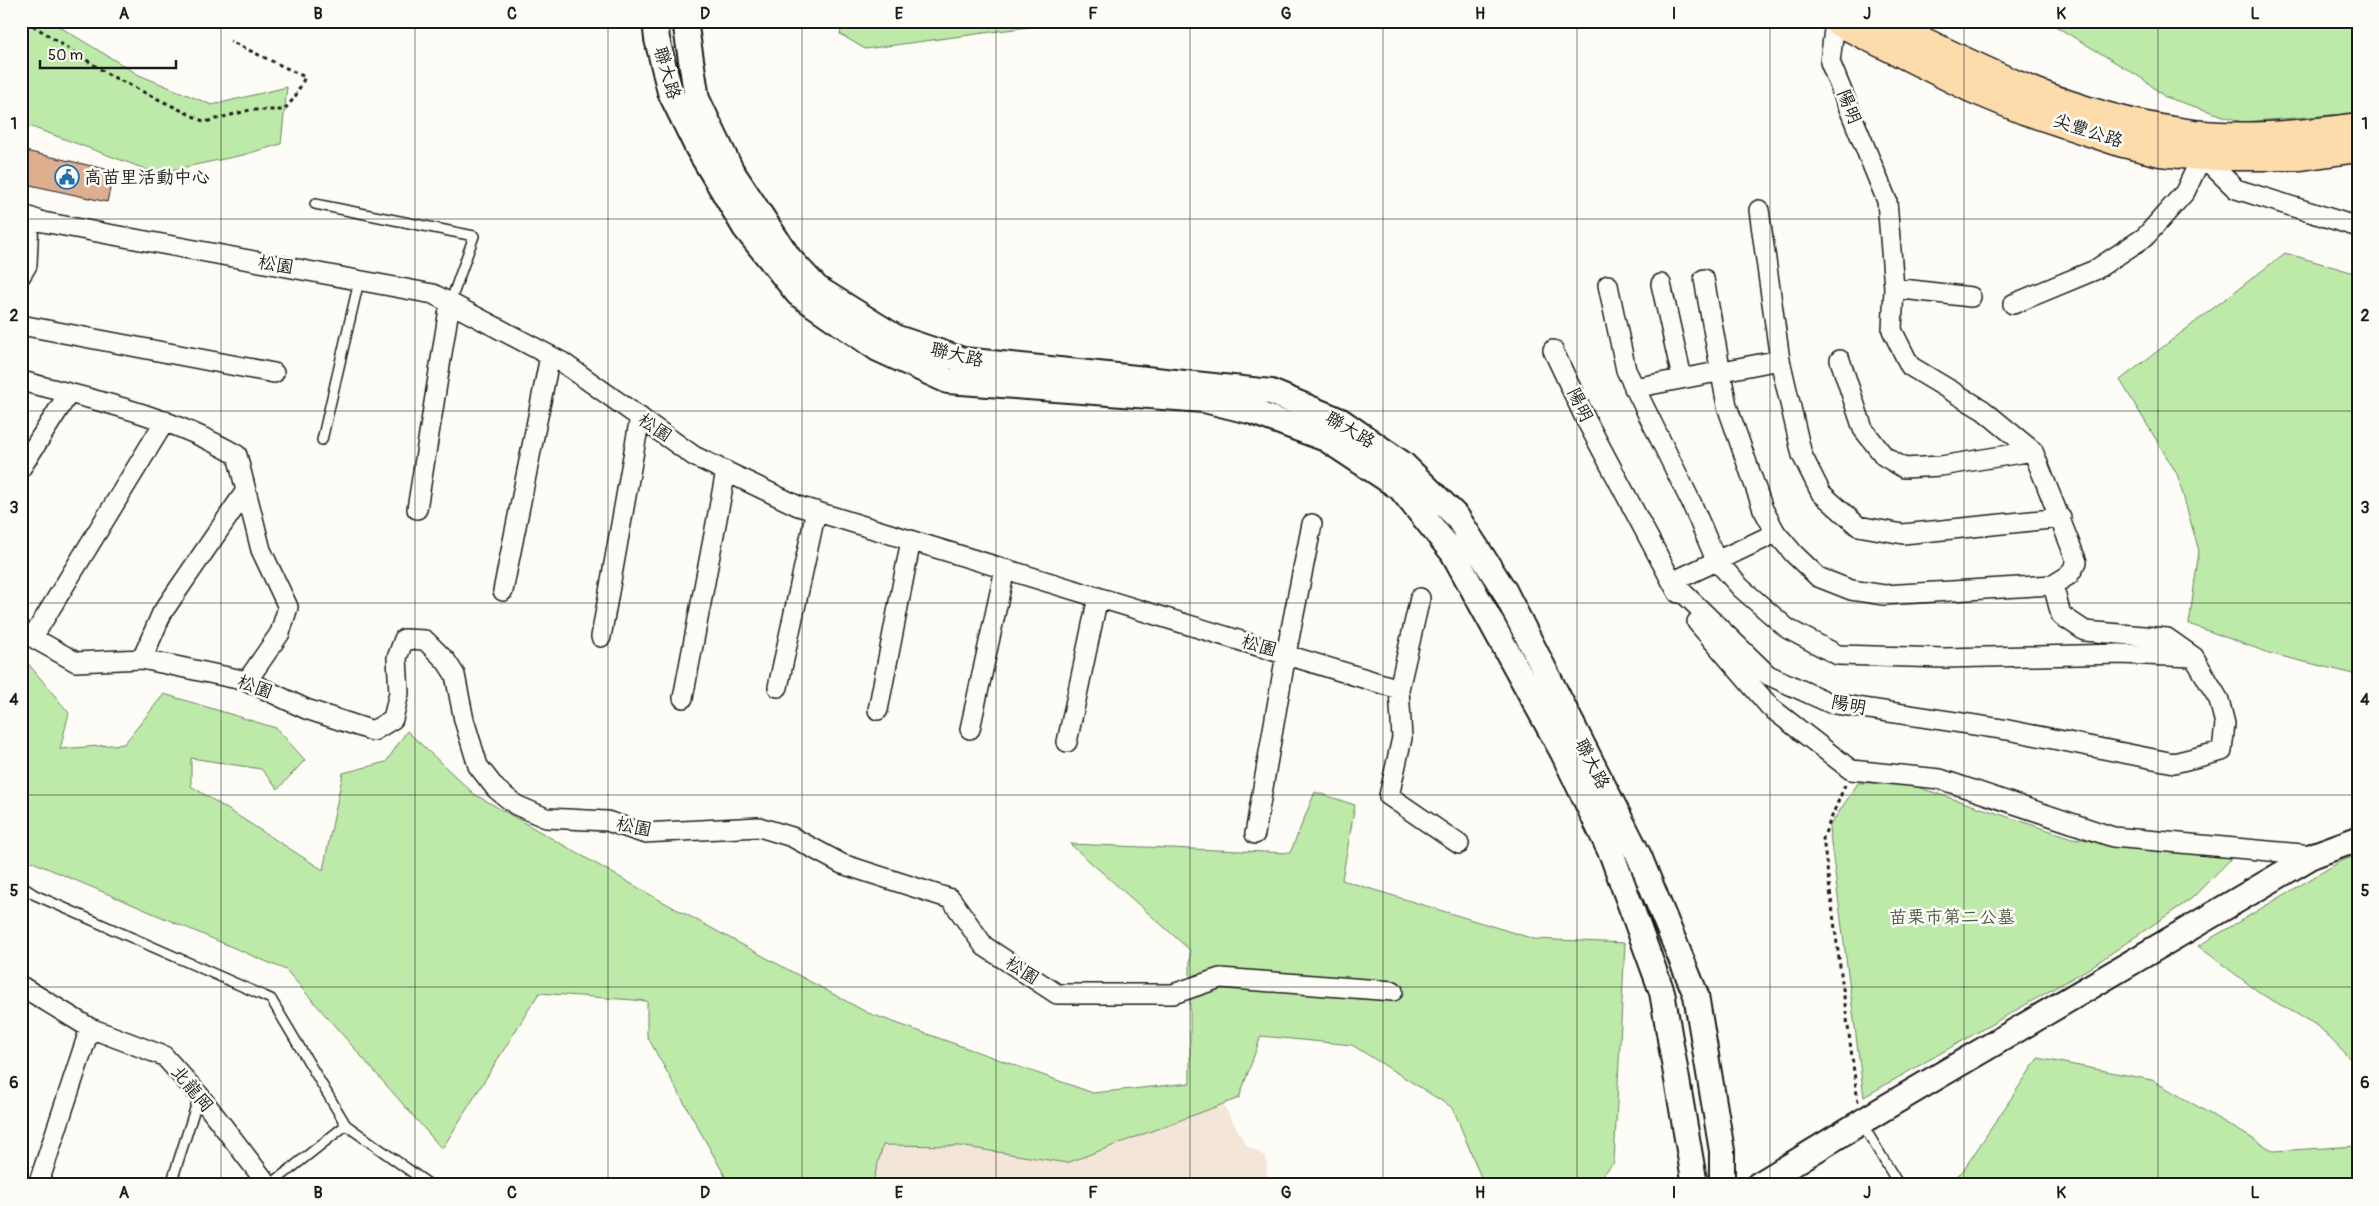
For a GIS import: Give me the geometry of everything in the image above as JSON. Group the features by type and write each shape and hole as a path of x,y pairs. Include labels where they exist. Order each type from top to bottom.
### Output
{"main road":[{"name":"尖豐公路","path":"1836,21 1971,88 2024,110 2123,143 2160,152 2202,145 2358,127"},
{"name":"尖豐公路","path":"1882,21 1964,63 2027,90 2202,145 2301,156 2358,148"}],"street":[{"name":"聯大路","path":"655,21 657,39 670,92 697,147 745,228 798,294 878,349 948,381 1204,400 1253,412 1326,439 1400,488 1453,553 1639,856 1696,996 1722,1151 1722,1185"},
{"name":"聯大路","path":"685,21 697,99 731,170 789,258 817,288 897,338 963,360 1271,392 1341,421 1403,464 1457,517 1504,590 1572,748 1662,992 1696,1185"},
{"name":"陽明","path":"1553,350 1585,418 1672,582 1768,675 1830,703 2008,730 2174,763 2222,751 2225,724 2219,700 2194,657 2167,638 2085,631 2061,614 2053,585 2070,576 2077,562 2062,518 2033,451 1983,410 1910,366 1892,330 1894,288 1887,201 1830,62 1836,21"},
{"path":"2202,145 2236,189 2358,227"},
{"path":"2013,304 2095,270 2145,237 2186,192 2202,145"},
{"path":"1759,210 1780,360 1802,455 1821,493 1858,526 1903,534 2062,518"},
{"name":"松園","path":"21,275 27,266 25,216 43,222 433,294 550,356 694,456 798,506 1399,689"},
{"path":"1704,279 1726,406 1763,509 1776,533 1794,554 1818,576 1851,590 1884,595 2053,585"},
{"path":"1661,284 1682,378"},
{"path":"1608,285 1626,370 1691,502 1716,560 1740,588 1788,630 1838,655 1954,658 2118,654 2194,657"},
{"path":"1894,288 1971,297"},
{"path":"416,509 450,303"},
{"path":"21,325 274,373"},
{"path":"503,591 550,356"},
{"path":"1634,388 1780,360"},
{"path":"1840,360 1863,429 1884,456 1904,468 1941,466 2033,451"},
{"path":"21,381 145,413 208,438 237,455 261,550 288,607 280,633 246,681"},
{"path":"21,468 69,393"},
{"path":"601,637 640,417"},
{"path":"27,634 165,421"},
{"path":"683,698 726,471"},
{"path":"142,659 162,612 245,492"},
{"path":"778,687 816,511"},
{"path":"1255,834 1286,654 1312,524"},
{"path":"1776,533 1672,582 1685,607 1770,707 1851,770 1940,779 2113,837 2314,855"},
{"path":"878,710 911,540"},
{"path":"970,729 1005,569"},
{"path":"1067,742 1098,597"},
{"path":"1420,598 1399,689 1402,738 1390,796 1459,844"},
{"name":"松園","path":"27,634 76,662 142,659 246,681 306,709 373,731 393,719 399,693 398,658 404,639 425,640 446,660 455,675 464,720 478,766 496,790 516,805 546,818 607,821 643,833 759,827 792,837 842,864 951,899 984,946 1057,994 1173,994 1220,978 1393,991"},
{"path":"1758,1185 1881,1110 2314,855 2355,842"},
{"name":"北龍岡","path":"21,986 90,1028 164,1056 199,1095 269,1185"},
{"path":"38,1185 90,1028"}],"lane":[{"path":"315,204 474,236 450,303"},
{"path":"322,440 359,281"},
{"path":"21,886 35,894 271,999 346,1125 430,1185"},
{"path":"172,1184 199,1095"},
{"path":"1861,1122 1899,1185"},
{"path":"269,1185 346,1125"}],"path":[{"path":"26,21 111,76 205,122 250,110 284,110 295,97 305,77 230,41"},
{"path":"21,136 24,136 21,143"},
{"path":"1851,770 1823,838 1861,1122"}],"shaded area":[{"path":"1223,1104 1246,1145 1266,1157 1268,1185 872,1185 883,1145 959,1146 1067,1163"}],"green space":[{"path":"21,21 50,21 139,75 212,105 287,87 281,144 243,155 156,173 21,123"},
{"path":"843,21 1051,21 1051,24 865,49 840,34"},
{"path":"2047,21 2356,21 2358,24 2358,113 2242,122 2165,97 2143,79"},
{"path":"2285,253 2358,274 2358,675 2272,654 2189,624 2199,551 2177,474 2120,380"},
{"path":"21,655 69,713 60,749 124,744 164,694 276,728 305,760 278,789 261,769 191,758 191,786 323,870 343,773 386,762 407,731 474,794 656,898 868,1013 1093,1093 1190,1083 1190,950 1070,844 1290,853 1315,792 1355,805 1342,880 1534,939 1625,943 1614,1162 1595,1185 1484,1185 1453,1108 1352,1045 1261,1036 1239,1098 1067,1163 959,1146 883,1145 872,1185 730,1185 647,1036 647,1001 539,993 442,1149 286,970 21,857"},
{"name":"苗栗市第二公墓","path":"1902,782 2072,838 2232,858 2191,899 2088,969 1864,1097 1829,827 1858,783"},
{"path":"2358,855 2358,1067 2318,1026 2263,995 2198,946 2341,861"},
{"path":"2038,1058 2152,1080 2274,1151 2358,1146 2358,1185 1944,1185 1962,1172"}],"building":[{"name":"高苗里活動中心","path":"21,150 114,171 107,202 21,183"}],"place":[{"name":"高苗里活動中心","path":"67,177"}]}
